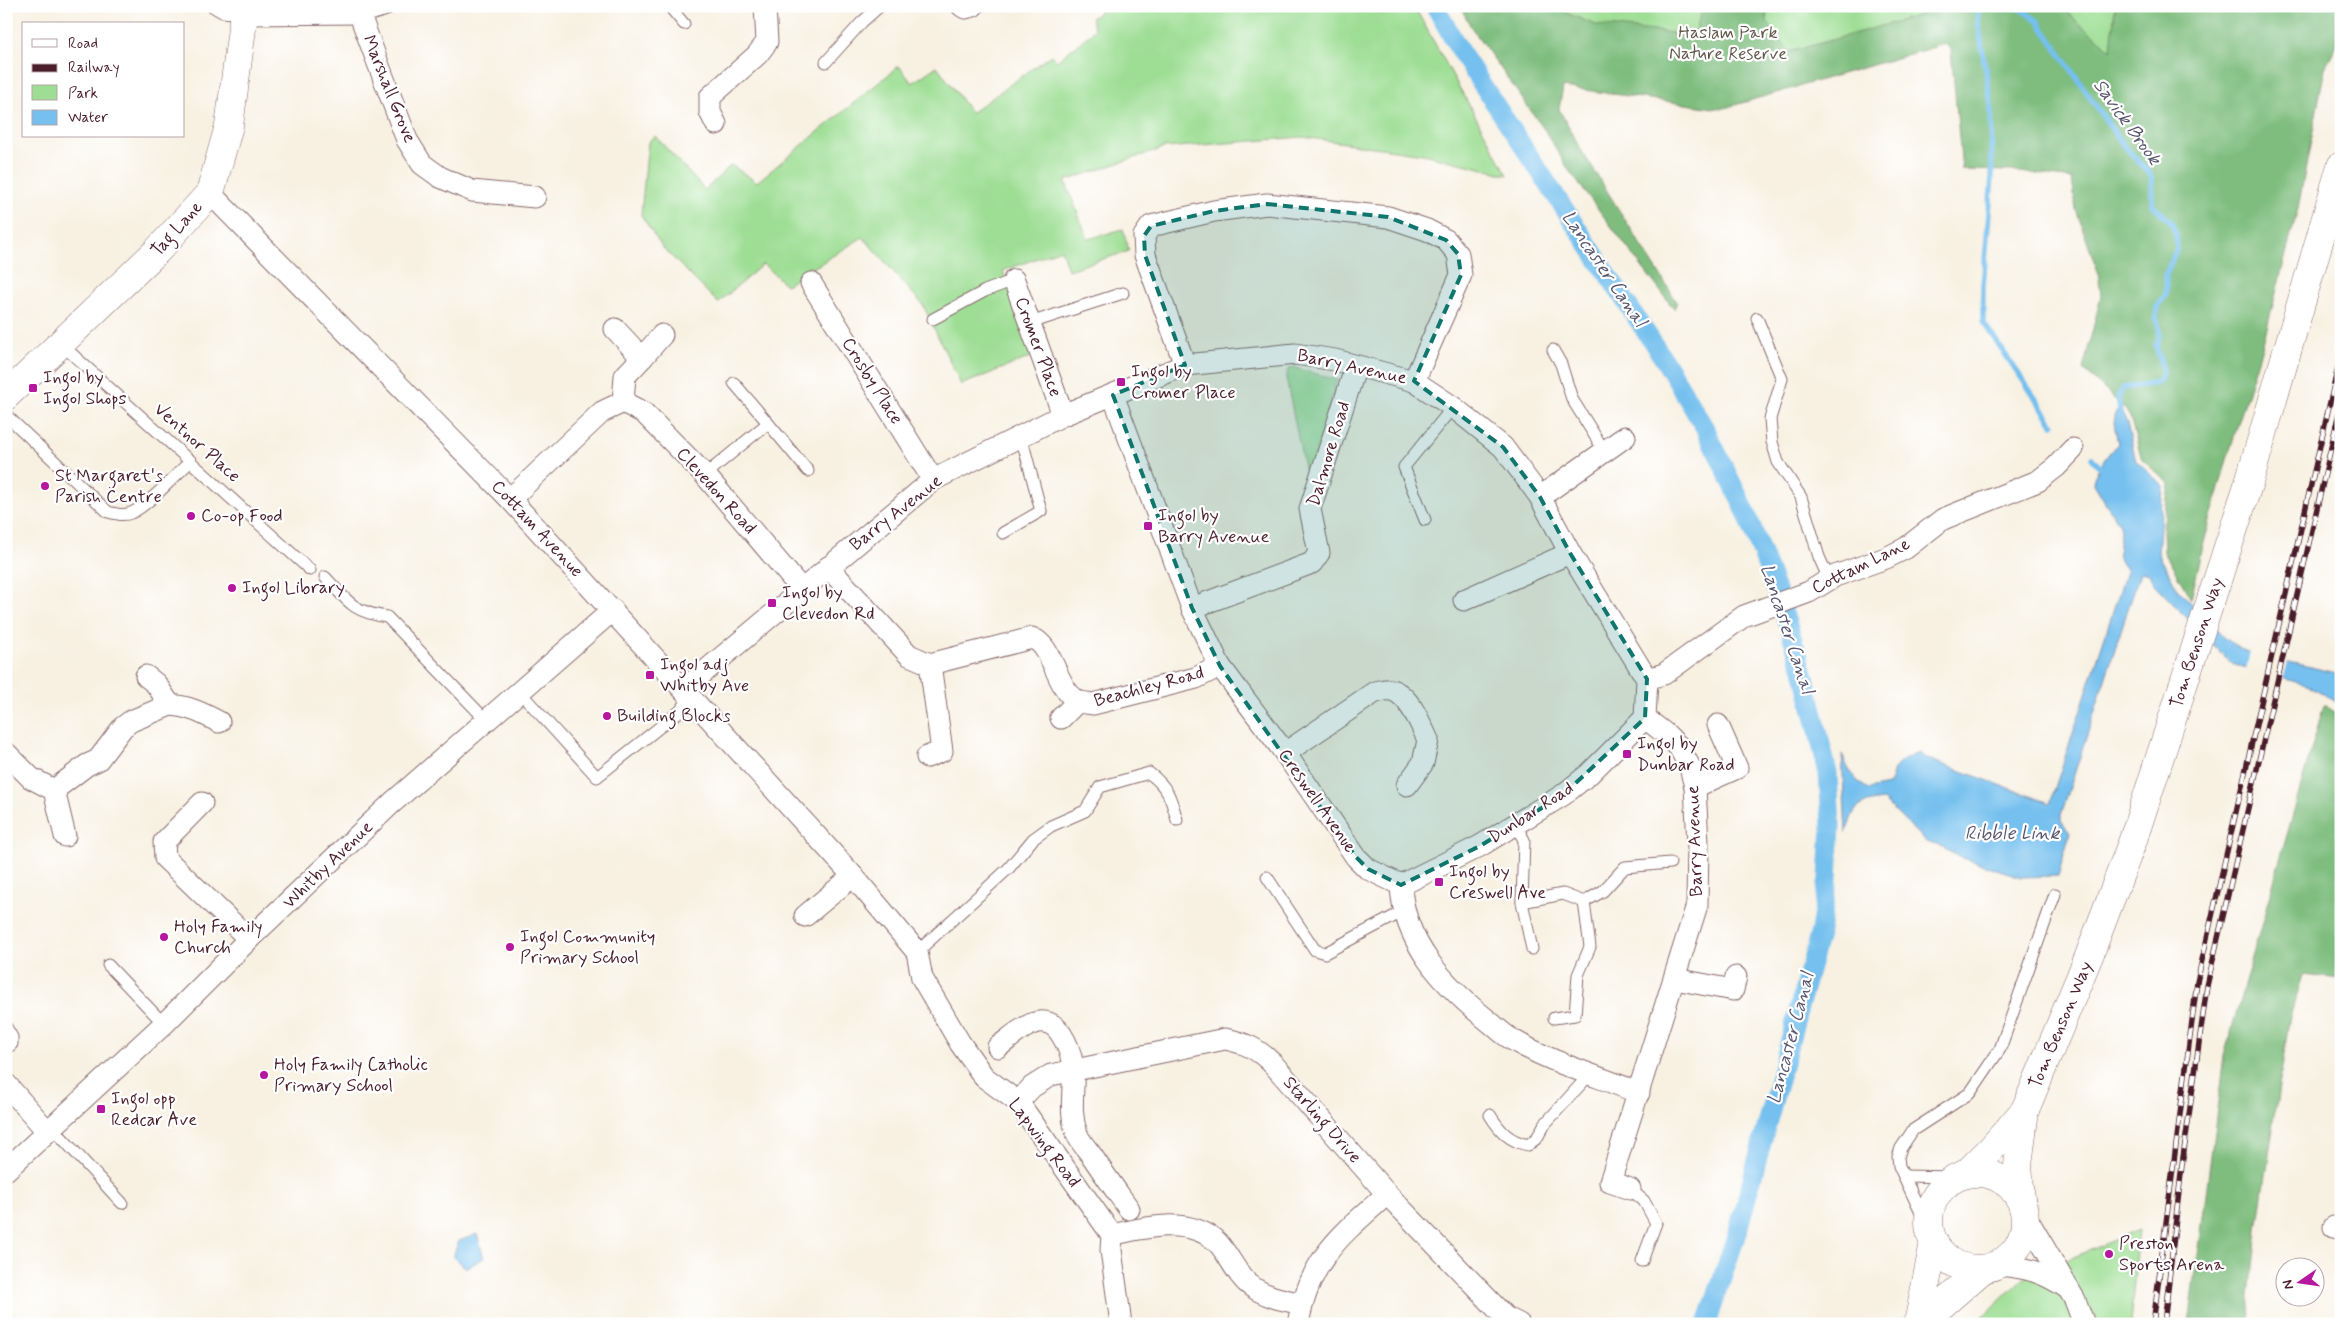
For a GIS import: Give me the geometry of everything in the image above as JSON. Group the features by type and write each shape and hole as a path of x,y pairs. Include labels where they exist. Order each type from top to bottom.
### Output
{"main road":[{"name":"Tag Lane","path":"6,396 157,251 210,193 229,126 245,10"},
{"name":"Tom Benson Way","path":"2023,1207 2018,1165 2025,1110 2086,965 2133,840 2254,469 2341,166"},
{"name":"Tom Benson Way","path":"1961,1175 1992,1148 2025,1110"},
{"path":"1983,1172 1999,1177 2012,1186 2023,1207 2025,1230 2020,1244 2010,1256 1990,1267 1919,1324 1932,1237 1929,1216 1933,1200 1943,1186 1961,1175 1983,1172"},
{"path":"1932,1237 1942,1254 1954,1263 1968,1269 1990,1267"}],"street":[{"path":"245,10 359,13 383,6"},
{"path":"716,124 710,112 710,97 757,55 767,42 764,6"},
{"path":"962,6 965,8 973,6"},
{"name":"Marshall Grove","path":"359,13 407,140 422,164 440,177 472,191 535,197"},
{"name":"Cottam Avenue","path":"210,193 510,499 853,876 916,952"},
{"path":"1184,365 1145,255 1144,236 1151,226 1214,211 1267,204 1388,217 1427,230 1446,240 1458,254 1461,275 1414,381"},
{"name":"Cromer Place","path":"1014,280 1063,416"},
{"name":"Crosby Place","path":"810,283 933,480"},
{"path":"615,329 642,358"},
{"path":"510,499 602,412 623,402 625,376 662,335"},
{"name":"Barry Avenue","path":"688,693 828,567 933,480 1063,416 1184,365 1295,354 1335,360 1414,381 1453,407 1503,447 1540,497 1570,554 1647,679"},
{"name":"Dalmore Road","path":"1192,608 1312,563 1319,553 1310,509 1356,366"},
{"name":"Creswell Avenue","path":"1113,395 1192,608 1220,666 1356,857 1368,869 1402,886"},
{"name":"Clevedon Road","path":"623,402 644,413 705,475 802,590"},
{"path":"1540,497 1626,437"},
{"name":"Cottam Lane","path":"1647,679 1664,674 1744,616 1802,594 1829,579 1886,558 1906,548 1943,519 2038,481 2056,467 2073,449"},
{"path":"1463,597 1570,554"},
{"path":"828,567 909,655 930,664 942,751 927,757"},
{"name":"Whitby Avenue","path":"6,1170 164,1024 249,939 392,803 613,610"},
{"name":"Beachley Road","path":"930,664 1032,638 1041,644 1067,690 1078,701 1093,704 1196,678 1220,666"},
{"path":"146,676 161,689 170,705"},
{"path":"1645,718 1648,691 1647,679"},
{"path":"1284,754 1375,692 1388,689 1397,692 1406,701 1428,740 1423,762 1407,785"},
{"name":"Beachley Road","path":"1061,718 1078,701"},
{"path":"54,790 87,765 98,760 123,727 131,720 170,705 195,709 219,722"},
{"name":"Barry Avenue","path":"1630,1189 1610,1182 1697,906 1698,844 1695,787 1690,767 1679,748 1667,735 1645,718"},
{"name":"Dunbar Road","path":"1402,886 1480,846 1563,795 1589,774 1645,718"},
{"path":"1695,787 1737,768 1718,725"},
{"path":"6,753 31,778 54,790 65,836"},
{"path":"202,804 164,842 165,858 249,939"},
{"path":"805,916 853,876"},
{"path":"1402,886 1404,911 1423,953 1438,975 1474,1010 1512,1040 1550,1058 1639,1093"},
{"name":"Lapwing Road","path":"916,952 922,978 960,1044 984,1077 1018,1102 1112,1235"},
{"path":"1675,979 1733,990 1736,977"},
{"path":"998,1047 1026,1027 1046,1021 1055,1025 1067,1042 1075,1070 1073,1113 1078,1136 1130,1209"},
{"name":"Starling Drive","path":"1018,1102 1032,1087 1051,1075 1225,1039 1246,1044 1260,1051 1273,1064 1387,1194 1508,1322"},
{"path":"6,1084 49,1129"},
{"path":"1121,1324 1111,1250 1112,1235 1167,1225 1202,1232 1218,1243 1249,1285 1300,1314 1316,1269 1328,1249 1387,1194"},
{"path":"2023,1207 2081,1311 2084,1324"},
{"path":"1990,1267 2033,1269 2046,1274 2069,1290"}],"lane":[{"path":"212,6 222,12 245,10"},
{"path":"669,6 684,24"},
{"path":"826,62 862,22 880,6"},
{"path":"933,319 985,291 1014,280"},
{"path":"1030,322 1123,293"},
{"path":"1757,318 1782,379 1770,419 1772,442 1778,462 1801,497 1819,557 1829,579"},
{"name":"Ventnor Place","path":"61,344 310,570"},
{"path":"1553,350 1561,364 1572,399 1605,452"},
{"path":"734,383 808,471"},
{"path":"1425,520 1404,467 1453,407"},
{"path":"6,415 108,512 113,514 131,513 191,461"},
{"path":"705,475 768,423"},
{"path":"1003,533 1041,511 1021,436"},
{"path":"325,577 356,609 371,615 387,617 486,720"},
{"path":"519,691 597,777 680,711 688,693"},
{"path":"916,952 1009,868 1033,840 1051,826 1085,811 1100,787 1149,773 1162,782 1171,797 1177,820"},
{"path":"1515,824 1524,840 1522,902 1532,950"},
{"path":"1584,902 1602,891 1625,867 1670,863"},
{"path":"1267,877 1314,950 1325,953 1404,911"},
{"path":"1522,902 1562,894 1584,902"},
{"path":"1932,1237 1899,1166 1900,1148 1912,1130 1970,1093 2000,1049 2055,894"},
{"path":"1554,1018 1575,1015 1578,975 1590,947 1584,902"},
{"path":"108,965 164,1024"},
{"path":"6,1027 12,1037 12,1044 6,1049"},
{"path":"1490,1115 1499,1129 1513,1142 1528,1145 1537,1138 1544,1125 1591,1074"},
{"path":"49,1129 122,1202"},
{"path":"1905,1176 1961,1175"},
{"path":"1630,1189 1644,1202 1656,1223 1642,1261"}],"highlighted area":[{"path":"1267,204 1388,217 1446,240 1458,254 1461,275 1414,381 1503,447 1540,497 1570,553 1647,679 1648,691 1645,718 1563,795 1480,846 1401,885 1368,869 1356,857 1220,666 1192,608 1113,395 1185,365 1145,255 1144,236 1151,226 1214,211"}],"green space":[{"path":"1108,6 1414,6 1508,175 1423,154 1303,137 1164,148 1065,181 1088,239 1123,229 1129,251 1068,270 1061,249 1003,271 1031,357 961,385 923,305 863,237 786,285 763,264 718,303 662,247 641,215 648,142 655,136 705,190 731,165 757,182 899,66 912,83 937,66 971,113 1051,55 1057,61 1095,30 1091,18"},
{"path":"1460,6 1549,6 1596,25 1693,35 1704,6 1766,6 1767,21 1789,52 1938,10 1939,6 2059,6 2111,50 2115,6 2341,6 2341,36 2325,68 2298,208 2262,347 2228,456 2203,546 2191,599 2164,552 2163,530 2169,483 2142,460 2130,417 2125,409 2083,369 2101,296 2098,272 2076,210 2072,179 2013,171 1962,170 1951,50 1945,44 1721,109 1563,87 1559,109 1578,145 1677,302 1674,309 1570,172 1546,132 1471,27"},
{"name":"Haslam Park Nature Reserve","path":"1473,6 1966,6 1729,81"},
{"path":"2040,6 2115,6 2108,97"},
{"path":"1292,367 1337,380 1307,482 1286,378 1288,370"},
{"path":"2324,705 2341,716 2341,979 2303,975 2289,1020 2258,1229 2248,1324 2189,1324 2224,1056"},
{"name":"Preston Sports Arena","path":"2139,1230 2130,1324 1976,1324 2023,1278"}],"water":[{"name":"Ribble Link","path":"2121,410 2127,423 2136,461 2163,486 2158,553 2177,588 2224,638 2245,652 2341,674 2341,704 2310,686 2230,662 2153,583 2149,574 2140,572 2061,815 2061,820 2070,833 2058,876 2021,877 1963,858 1943,847 1926,842 1883,800 1867,803 1857,809 1851,818 1846,834 1842,754 1852,774 1868,789 1888,785 1894,770 1899,764 1908,757 1919,753 1925,758 2050,803 2127,569 2122,564 2118,554 2119,525 2093,482 2103,462 2118,444 2114,423 2116,411"},
{"path":"477,1234 484,1258 466,1268 453,1256 459,1241"}],"pier":[{"path":"2250,651 2288,661 2283,680 2246,671"}],"waterway":[{"name":"Lancaster Canal","path":"1435,6 1460,51 1663,358 1706,430 1746,512 1776,590 1803,669 1828,773 1831,825 1828,879 1820,931 1738,1230 1707,1324"},
{"path":"1978,6 1978,22 1991,105 1992,177 1983,286 1983,322 2053,424"},
{"name":"Savick Brook","path":"2016,6 2038,21 2120,141 2149,173 2152,179 2152,204 2171,222 2176,235 2177,248 2166,274 2166,295 2157,306 2156,317 2160,333 2156,346 2163,371 2161,378 2156,383 2123,388 2118,397 2121,418"},
{"path":"2092,458 2104,472"}],"railway":[{"path":"2153,1324 2197,982 2341,354"},
{"path":"2164,1324 2182,1165 2207,986 2341,404"}],"place":[{"name":"Ingol by Cromer Place","path":"1121,382"},
{"name":"Ingol by Ingol Shops","path":"33,388"},
{"name":"St Margaret's Parish Centre","path":"45,486"},
{"name":"Co-op Food","path":"191,516"},
{"name":"Ingol by Barry Avenue","path":"1148,526"},
{"name":"Ingol Library","path":"232,588"},
{"name":"Ingol by Clevedon Rd","path":"772,603"},
{"name":"Ingol adj Whitby Ave","path":"650,675"},
{"name":"Building Blocks","path":"607,716"},
{"name":"Ingol by Dunbar Road","path":"1627,754"},
{"name":"Ingol by Creswell Ave","path":"1439,882"},
{"name":"Holy Family Church","path":"164,937"},
{"name":"Ingol Community Primary School","path":"510,947"},
{"name":"Holy Family Catholic Primary School","path":"264,1075"},
{"name":"Ingol opp Redcar Ave","path":"101,1109"},
{"name":"Preston Sports Arena","path":"2109,1254"}]}
